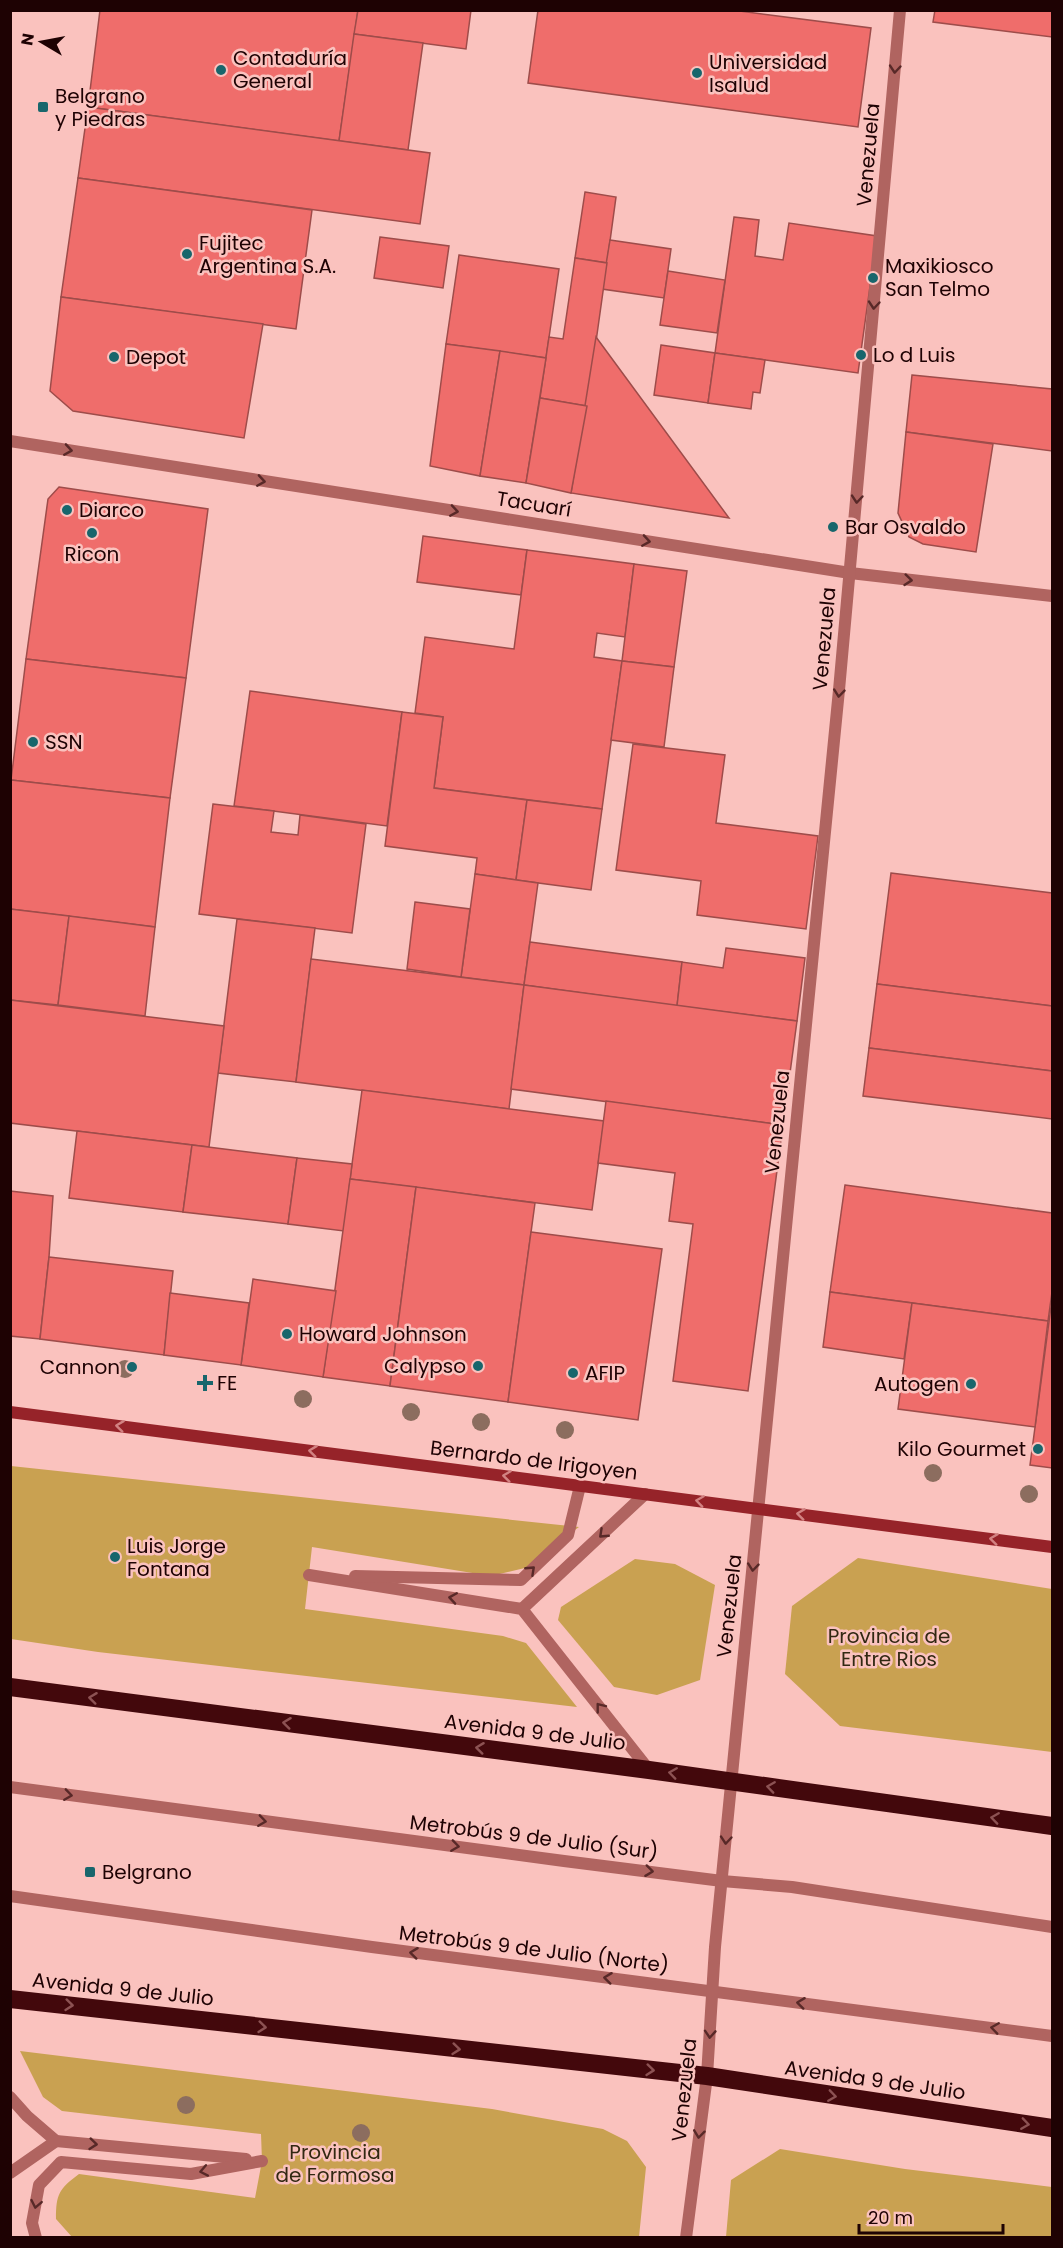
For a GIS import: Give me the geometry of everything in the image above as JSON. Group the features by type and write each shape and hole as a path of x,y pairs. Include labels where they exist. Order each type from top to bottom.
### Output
{"highway":[{"name":"Avenida 9 de Julio","path":"10,1687 649,1770 1053,1826"},
{"name":"Avenida 9 de Julio","path":"10,1999 707,2076 1053,2128"}],"street":[{"name":"Venezuela","path":"686,2238 707,2076 712,1991 731,1781 850,573 900,10"},
{"name":"Tacuarí","path":"10,441 850,573 1053,596"},
{"name":"Bernardo de Irigoyen","path":"10,1412 1053,1547"},
{"path":"580,1486 568,1535 521,1580 309,1575 522,1609 649,1770"},
{"path":"522,1609 645,1494"},
{"name":"Metrobús 9 de Julio (Sur)","path":"10,1787 722,1881 792,1887 1053,1926"},
{"name":"Metrobús 9 de Julio (Norte)","path":"10,1896 372,1947 1053,2036"},
{"path":"10,2097 27,2116 56,2141 262,2161 191,2174 61,2162 39,2185 32,2223 36,2238"},
{"path":"10,2174 56,2141"}],"green space":[{"path":"11,1466 579,1527 529,1567 491,1576 312,1547 305,1609 503,1636 526,1643 577,1707 98,1652 11,1639"},
{"name":"Provincia de Entre Rios","path":"858,1558 1052,1589 1052,1752 840,1726 785,1674 792,1606"},
{"path":"635,1559 675,1564 715,1585 700,1680 657,1695 614,1687 558,1620 561,1607"},
{"name":"Provincia de Formosa","path":"20,2051 492,2109 603,2129 627,2141 646,2167 639,2237 72,2237 56,2219 57,2204 63,2188 79,2174 255,2198 262,2161 261,2134 62,2111 43,2097"},
{"path":"780,2149 905,2169 1052,2187 1052,2237 726,2237 731,2180"}],"building":[{"name":"Contaduría General","path":"100,10 358,10 339,141 88,107"},
{"path":"358,10 471,10 466,49 354,34"},
{"name":"Universidad Isalud","path":"538,10 732,10 871,28 858,127 528,83"},
{"path":"935,10 1052,10 1052,37 933,22"},
{"path":"354,34 423,43 408,150 339,141"},
{"path":"88,107 430,153 420,224 78,178"},
{"name":"Fujitec Argentina S.A.","path":"78,178 312,210 296,329 61,297"},
{"path":"585,192 616,197 607,263 575,258"},
{"path":"734,217 759,220 755,256 783,260 789,223 877,236 858,373 715,353"},
{"path":"380,237 449,246 443,288 374,278"},
{"path":"610,240 671,249 664,298 602,289"},
{"path":"459,255 559,269 546,358 446,344"},
{"path":"575,258 607,263 587,406 540,398 549,337 563,339"},
{"path":"668,271 725,280 717,333 660,325"},
{"path":"61,297 263,324 244,438 73,411 50,391"},
{"path":"596,337 729,518 571,493"},
{"path":"446,344 500,351 480,476 430,466"},
{"path":"661,345 715,353 708,403 654,395"},
{"path":"500,351 546,358 526,483 480,476"},
{"path":"715,353 765,360 760,393 753,392 751,409 708,403"},
{"path":"912,375 1052,389 1052,451 906,432"},
{"path":"540,398 587,406 571,493 526,483"},
{"path":"906,432 993,444 976,552 923,544 909,537 898,513"},
{"path":"59,487 208,509 186,678 26,659 48,499"},
{"path":"423,536 527,550 521,595 417,582"},
{"path":"527,550 634,564 625,637 597,633 594,657 622,661 602,809 434,788 443,717 415,713 425,637 514,649"},
{"path":"634,564 687,571 674,667 622,661"},
{"path":"26,659 186,678 170,798 11,780"},
{"path":"622,661 674,667 664,747 611,740"},
{"path":"250,691 402,712 387,826 234,806"},
{"path":"402,712 443,717 434,788 527,800 516,880 475,874 477,858 385,846"},
{"path":"633,744 725,755 716,823 818,836 806,929 697,915 701,881 616,870"},
{"path":"11,780 170,798 155,927 10,909"},
{"path":"527,800 602,809 591,890 516,880"},
{"path":"213,804 274,811 271,832 298,835 300,815 366,824 352,933 199,914"},
{"path":"891,873 1052,893 1052,1006 877,984"},
{"path":"475,874 538,883 524,985 461,977"},
{"path":"415,902 470,909 461,977 407,969"},
{"path":"10,909 69,916 58,1005 10,1000"},
{"path":"69,916 155,927 145,1016 58,1005"},
{"path":"237,919 315,928 296,1082 218,1073"},
{"path":"530,942 682,962 677,1006 524,985"},
{"path":"726,948 805,958 797,1021 677,1006 682,962 723,968"},
{"path":"311,959 524,985 509,1109 296,1082"},
{"path":"877,984 1052,1006 1052,1071 869,1048"},
{"path":"524,985 797,1021 783,1125 511,1089"},
{"path":"10,1000 224,1026 209,1147 10,1123"},
{"path":"869,1048 1052,1071 1052,1119 863,1096"},
{"path":"362,1090 604,1121 592,1210 350,1179"},
{"path":"606,1101 783,1125 748,1391 673,1381 693,1224 669,1221 675,1173 598,1163"},
{"path":"77,1131 192,1145 183,1212 69,1198"},
{"path":"192,1145 297,1158 288,1224 183,1212"},
{"path":"297,1158 352,1164 344,1231 288,1224"},
{"path":"350,1179 416,1187 390,1386 323,1377"},
{"path":"845,1185 1052,1213 1052,1292 1048,1321 830,1292"},
{"path":"416,1187 535,1203 508,1402 390,1386"},
{"path":"10,1191 53,1196 40,1339 10,1336"},
{"path":"531,1232 662,1249 638,1420 508,1402"},
{"path":"49,1257 173,1271 164,1355 40,1339"},
{"name":"Howard Johnson","path":"253,1279 336,1291 323,1377 241,1365"},
{"path":"830,1292 912,1303 904,1359 823,1347"},
{"path":"170,1293 249,1303 241,1365 164,1355"},
{"path":"1052,1299 1052,1468 1030,1465"},
{"name":"Autogen","path":"912,1303 1048,1321 1035,1427 898,1409"}],"place":[{"name":"Contaduría General","path":"221,70"},
{"name":"Universidad Isalud","path":"697,73"},
{"name":"Belgrano y Piedras","path":"43,107"},
{"name":"Fujitec Argentina S.A.","path":"187,254"},
{"name":"Maxikiosco San Telmo","path":"873,278"},
{"name":"Lo d Luis","path":"861,355"},
{"name":"Depot","path":"114,357"},
{"name":"Diarco","path":"67,510"},
{"name":"Bar Osvaldo","path":"833,527"},
{"name":"Ricon","path":"92,533"},
{"name":"SSN","path":"33,742"},
{"name":"Howard Johnson","path":"287,1334"},
{"name":"Calypso","path":"478,1366"},
{"name":"Cannon","path":"132,1367"},
{"name":"AFIP","path":"573,1373"},
{"name":"FE","path":"205,1383"},
{"name":"Autogen","path":"971,1384"},
{"name":"Kilo Gourmet","path":"1038,1449"},
{"name":"Luis Jorge Fontana","path":"115,1557"},
{"name":"Belgrano","path":"90,1872"}]}
